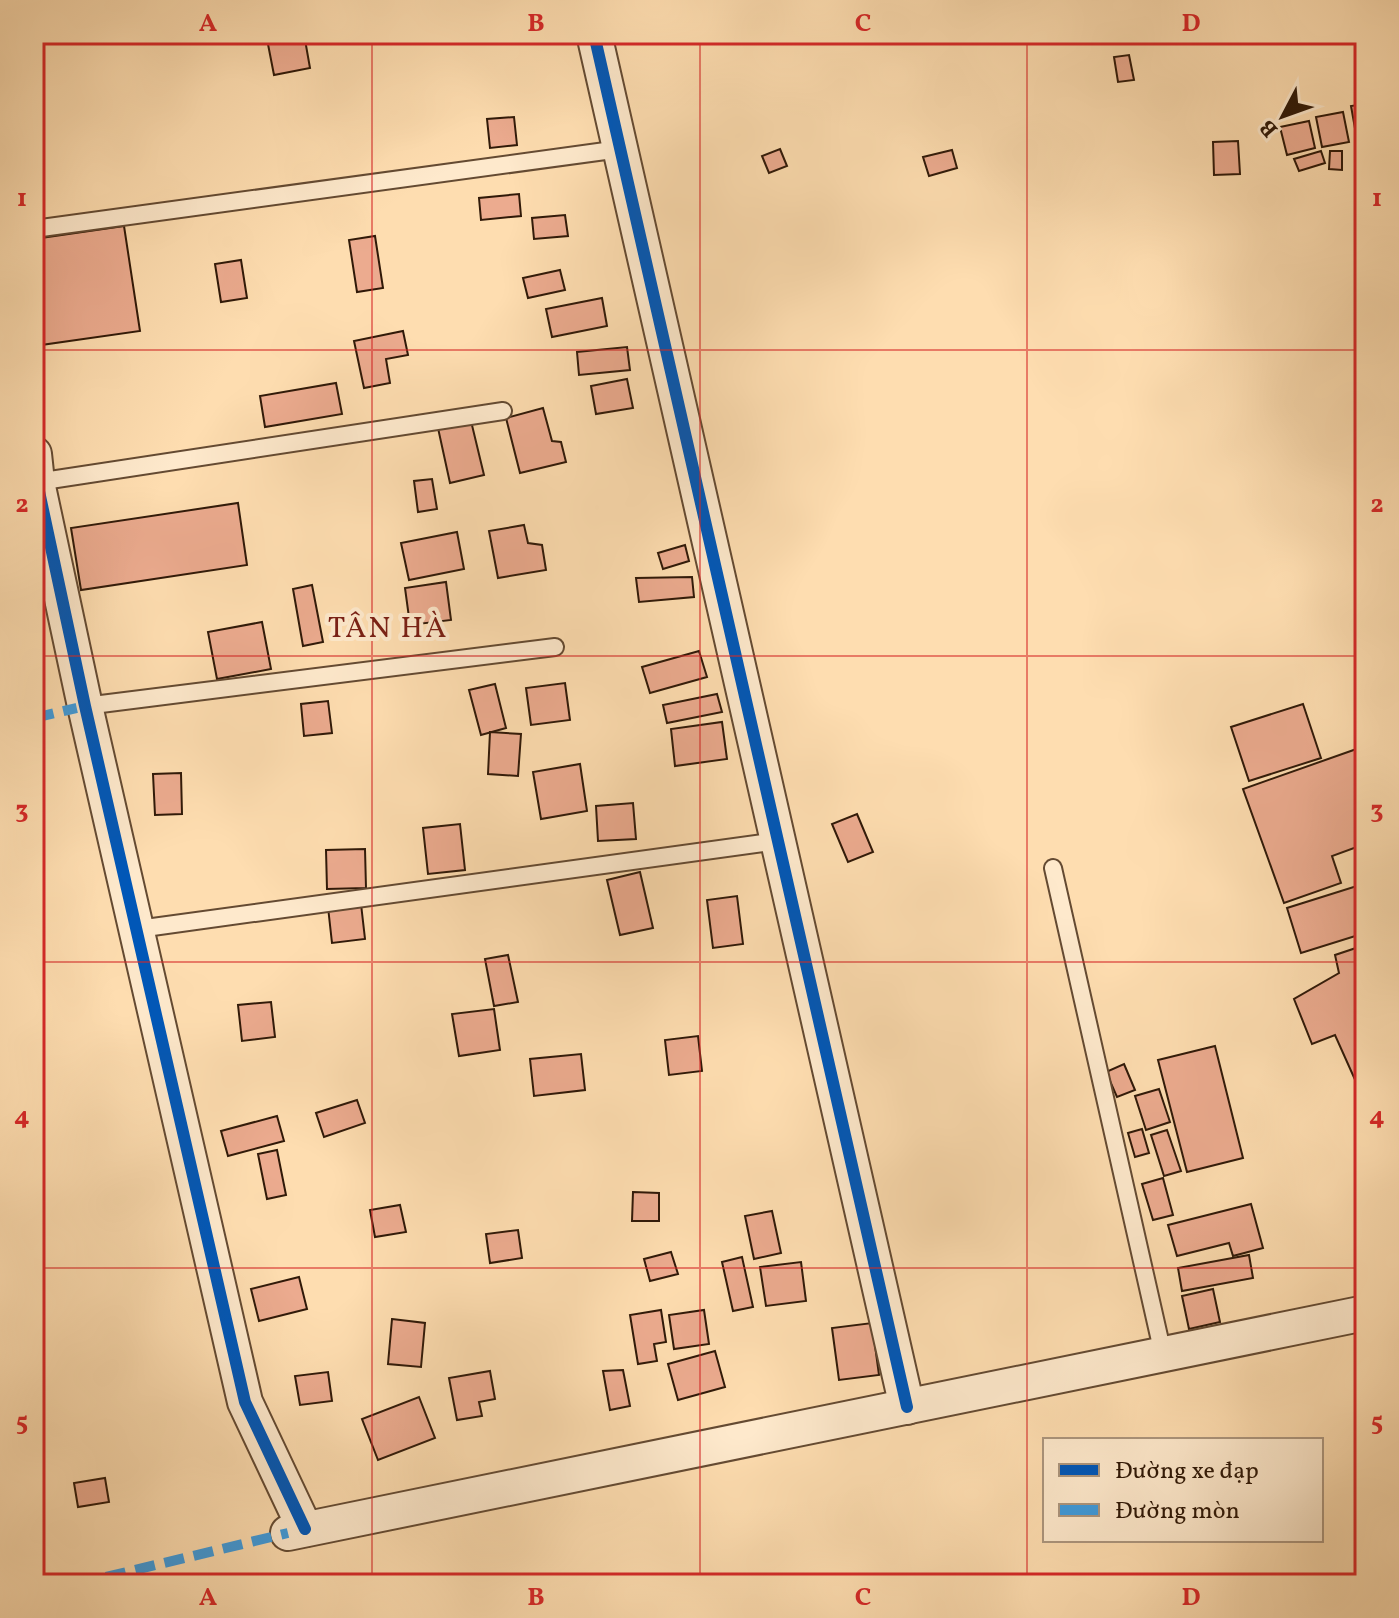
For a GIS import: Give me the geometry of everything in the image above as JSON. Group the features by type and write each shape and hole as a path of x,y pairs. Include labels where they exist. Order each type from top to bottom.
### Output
{"street":[{"path":"594,34 907,1407"},
{"path":"36,468 85,706 245,1402 297,1531 1365,1313"}],"lane":[{"path":"34,229 620,149"},
{"path":"36,468 503,411"},
{"path":"85,706 555,647"},
{"path":"138,929 778,841"},
{"path":"1053,868 1163,1354"}],"building":[{"path":"266,34 304,34 310,68 274,75"},
{"path":"1129,55 1134,80 1118,82 1114,57"},
{"path":"1365,104 1365,132 1356,134 1351,106"},
{"path":"1343,112 1349,142 1322,147 1316,117"},
{"path":"514,117 517,145 490,148 487,119"},
{"path":"1309,121 1315,148 1287,155 1280,127"},
{"path":"1238,141 1240,174 1214,175 1213,142"},
{"path":"780,149 787,166 769,173 762,156"},
{"path":"952,150 957,168 929,176 923,157"},
{"path":"1321,151 1325,163 1299,171 1294,159"},
{"path":"1330,151 1342,151 1342,170 1329,169"},
{"path":"519,194 521,216 481,220 479,198"},
{"path":"565,215 568,236 534,239 532,218"},
{"path":"124,226 140,331 34,346 34,239"},
{"path":"375,236 383,288 357,292 349,240"},
{"path":"241,260 247,298 221,302 215,264"},
{"path":"560,270 565,290 528,298 523,278"},
{"path":"602,298 607,326 552,337 546,309"},
{"path":"403,331 408,355 386,359 390,383 364,388 354,341"},
{"path":"627,347 630,370 579,375 577,352"},
{"path":"627,379 633,408 596,414 591,386"},
{"path":"336,383 342,414 265,427 260,396"},
{"path":"543,408 552,441 561,442 566,462 520,473 506,418"},
{"path":"471,421 484,475 450,483 438,428"},
{"path":"432,479 437,509 418,512 414,481"},
{"path":"238,503 247,565 81,590 71,528"},
{"path":"524,525 528,543 542,545 546,570 498,578 489,531"},
{"path":"457,532 464,569 409,580 401,543"},
{"path":"685,545 689,561 663,569 658,553"},
{"path":"692,577 694,597 639,602 636,578"},
{"path":"446,582 451,620 410,625 405,588"},
{"path":"312,585 323,642 303,646 293,589"},
{"path":"262,622 271,669 217,679 208,632"},
{"path":"699,651 707,677 650,693 642,667"},
{"path":"565,683 570,720 531,725 526,688"},
{"path":"495,684 506,728 481,735 469,690"},
{"path":"717,694 722,712 667,723 663,705"},
{"path":"328,701 332,733 304,736 301,704"},
{"path":"1303,704 1321,758 1249,781 1231,727"},
{"path":"722,722 727,759 675,766 671,729"},
{"path":"490,732 521,734 518,776 488,774"},
{"path":"1365,746 1365,844 1332,856 1341,883 1284,903 1243,789"},
{"path":"580,764 587,811 541,819 533,772"},
{"path":"181,773 182,814 155,815 153,774"},
{"path":"633,803 636,839 598,841 596,806"},
{"path":"857,814 873,852 848,862 832,824"},
{"path":"460,824 465,870 428,874 423,828"},
{"path":"365,849 366,888 327,889 326,850"},
{"path":"640,872 653,928 620,935 607,880"},
{"path":"1360,885 1365,903 1365,933 1301,953 1287,908"},
{"path":"737,896 743,944 713,948 707,900"},
{"path":"361,904 365,939 332,943 328,907"},
{"path":"1365,945 1365,1102 1335,1035 1312,1044 1294,999 1339,973 1335,955"},
{"path":"508,955 518,1002 494,1006 485,959"},
{"path":"271,1002 275,1037 242,1041 238,1005"},
{"path":"494,1009 500,1050 459,1056 452,1014"},
{"path":"698,1036 702,1071 669,1075 665,1040"},
{"path":"1215,1046 1243,1158 1187,1172 1158,1060"},
{"path":"581,1054 585,1090 534,1096 530,1059"},
{"path":"1124,1064 1135,1090 1117,1097 1106,1072"},
{"path":"1159,1089 1170,1122 1146,1130 1135,1096"},
{"path":"357,1100 365,1123 324,1137 316,1113"},
{"path":"277,1116 284,1141 228,1156 221,1131"},
{"path":"1142,1129 1149,1153 1135,1157 1128,1133"},
{"path":"1167,1130 1181,1171 1164,1176 1151,1135"},
{"path":"277,1150 286,1195 267,1199 258,1154"},
{"path":"1163,1178 1173,1215 1153,1220 1142,1184"},
{"path":"633,1192 659,1193 659,1221 632,1221"},
{"path":"1251,1204 1263,1248 1233,1256 1229,1243 1177,1256 1168,1225"},
{"path":"400,1205 406,1232 375,1237 370,1210"},
{"path":"772,1211 781,1253 754,1259 745,1216"},
{"path":"518,1230 522,1258 490,1263 486,1234"},
{"path":"671,1252 678,1274 650,1281 644,1259"},
{"path":"1249,1255 1253,1278 1182,1291 1178,1268"},
{"path":"742,1257 753,1307 733,1311 722,1262"},
{"path":"801,1262 806,1301 766,1306 760,1267"},
{"path":"299,1277 307,1309 259,1321 251,1289"},
{"path":"1213,1289 1220,1322 1189,1329 1182,1296"},
{"path":"661,1310 666,1342 654,1344 657,1361 638,1364 630,1315"},
{"path":"704,1310 709,1344 674,1349 669,1315"},
{"path":"392,1319 425,1323 421,1367 388,1364"},
{"path":"872,1323 879,1375 839,1380 832,1328"},
{"path":"715,1351 725,1387 678,1400 668,1364"},
{"path":"623,1370 630,1406 610,1410 603,1371"},
{"path":"490,1371 495,1399 479,1402 482,1416 457,1420 449,1378"},
{"path":"328,1372 332,1401 300,1405 295,1376"},
{"path":"419,1397 435,1438 378,1460 362,1419"},
{"path":"105,1478 109,1502 78,1507 74,1483"}],"marked path":[{"path":"34,718 85,706"},
{"path":"77,1584 288,1533"}],"cycle path":[{"path":"594,34 907,1407"},
{"path":"34,454 37,482 85,706 245,1402 305,1529"}],"district":[{"name":"TÂN HÀ","path":"388,627"}]}
